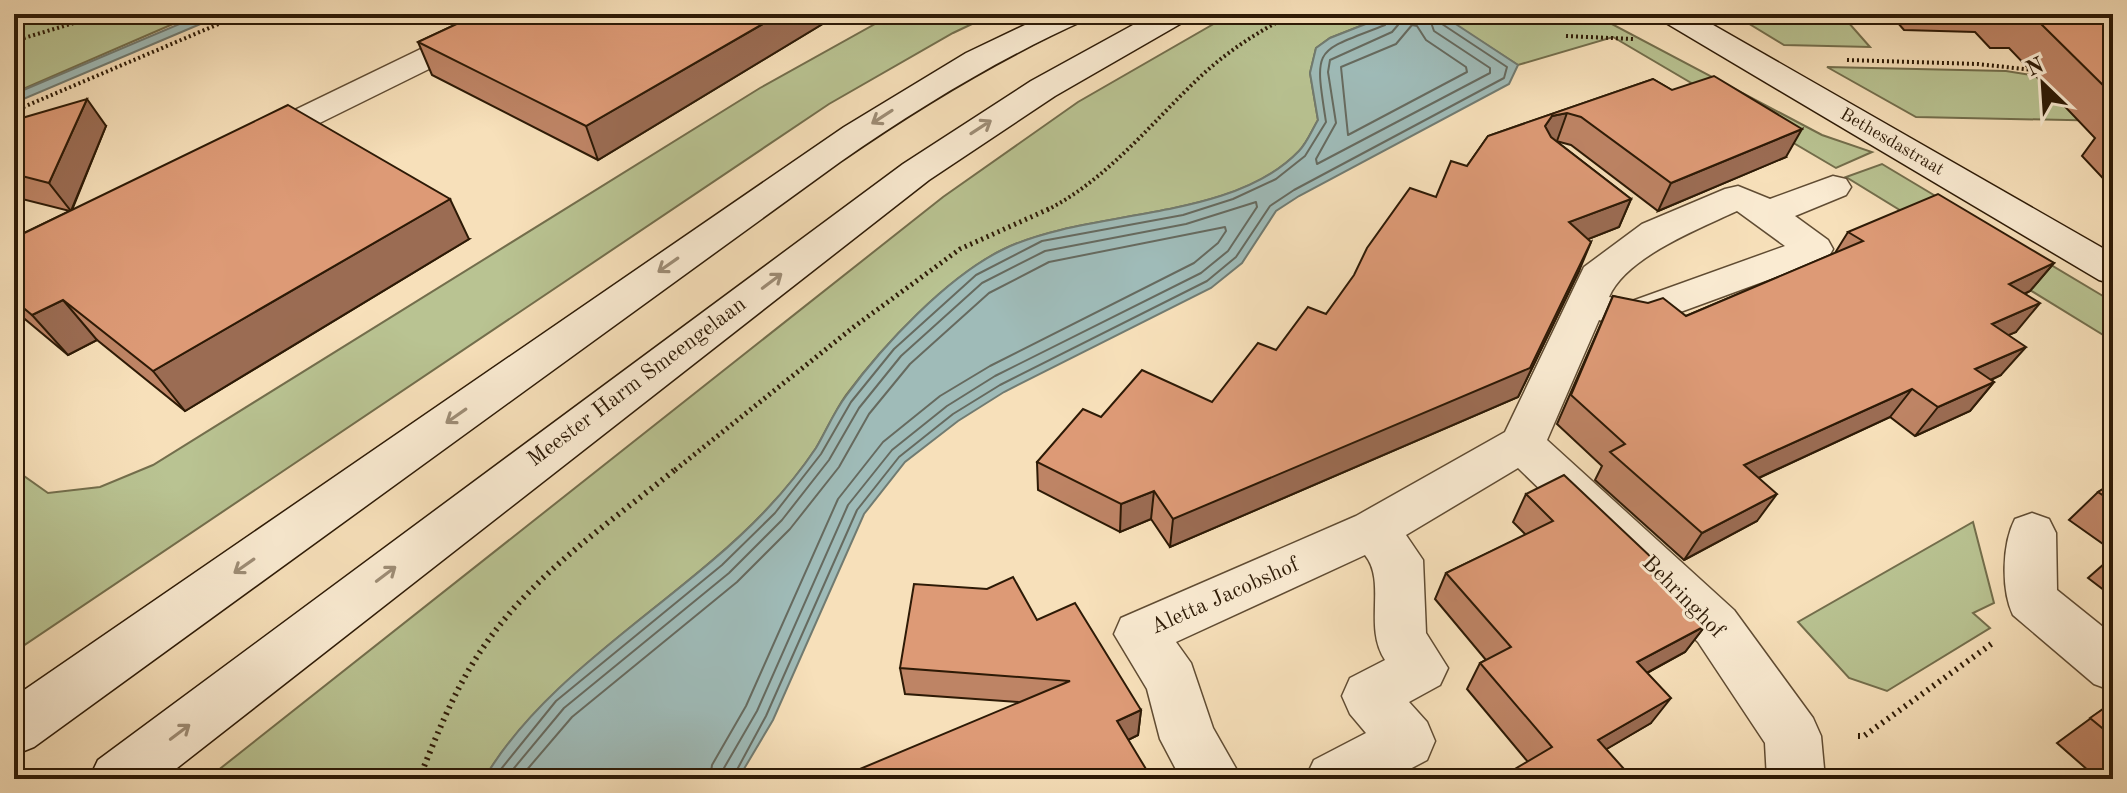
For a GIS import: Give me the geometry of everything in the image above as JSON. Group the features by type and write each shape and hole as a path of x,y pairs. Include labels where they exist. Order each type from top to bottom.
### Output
{"street":[{"path":"220,159 517,14"},
{"path":"14,729 827,154 904,103 980,59 1074,14"},
{"name":"Meester Harm Smeengelaan","path":"118,779 916,172 1009,108 1176,14"},
{"name":"Bethesdastraat","path":"1672,14 2113,271"},
{"path":"1768,213 1833,187"},
{"path":"1522,444 1585,304 1598,276 1644,223 1738,197 1768,213 1814,249 1634,315 1585,304"},
{"name":"Aletta Jacobshof","path":"1213,779 1188,739 1172,680 1140,634 1373,530 1522,444"},
{"name":"Behringhof","path":"1522,444 1716,626 1793,736 1795,760"},
{"path":"1334,779 1407,741 1369,696 1421,668 1400,639 1398,560 1373,530"},
{"path":"2032,533 2031,600 2113,667"}],"path":[{"path":"14,41 104,14"},
{"path":"14,111 242,14"},
{"path":"419,779 471,663 515,604 549,571 825,350 963,247 1070,197 1130,145 1225,54 1270,23 1293,14"},
{"path":"1767,69 1814,59 1978,64 2036,70"},
{"path":"1795,760 1864,736 2041,608"}],"green space":[{"path":"50,14 196,14 14,93 14,26"},
{"path":"893,14 993,14 953,33 829,104 14,652 14,469 48,493 100,487 153,465 760,88"},
{"path":"1231,14 1391,14 1330,38 1316,48 1310,73 1318,120 1302,148 1271,174 1237,190 1199,202 1038,236 983,261 939,294 897,334 861,375 842,401 811,456 767,509 695,575 578,671 511,740 484,779 207,779 943,197 1078,102"},
{"path":"1439,14 1593,14 1822,135 1872,152 1836,168 1613,37 1518,65"},
{"path":"1733,14 1841,14 1870,47 1784,45"},
{"path":"1827,67 2006,71 2073,82 2113,121 1916,117"},
{"path":"1882,164 2113,302 2113,341 1846,177"},
{"path":"1973,522 1994,603 1973,613 1990,628 1887,691 1849,678 1798,622"}],"water":[{"path":"203,14 224,14 14,103 14,94"},
{"path":"1391,14 1442,15 1518,65 1509,84 1299,196 1276,211 1242,263 1211,288 1004,392 958,421 905,462 864,514 773,720 738,779 484,779 511,740 543,704 579,670 732,543 767,509 811,456 861,376 897,334 939,294 983,261 1038,236 1198,202 1236,190 1270,174 1302,148 1318,120 1310,73 1316,48 1330,38"}],"building":[{"path":"478,14 780,14 586,126 418,42"},
{"path":"2012,14 2113,16 2113,95 2032,15"},
{"path":"1714,76 1802,129 1671,183 1581,117 1567,113 1552,116 1545,126 1551,137 1631,199 1569,222 1591,242 1530,368 1173,519 1154,491 1121,504 1037,462 1083,409 1101,417 1142,370 1212,402 1258,343 1276,350 1308,307 1326,314 1354,275 1367,248 1410,188 1436,197 1451,161 1467,166 1488,136 1653,79 1672,90"},
{"path":"87,99 49,183 14,174 14,123"},
{"path":"288,105 450,199 153,371 63,300 32,315 14,300 14,238"},
{"path":"1938,194 2054,263 2009,284 2040,303 1992,324 2026,347 1975,369 1994,382 1938,407 1912,389 1744,465 1777,494 1702,533 1610,452 1625,444 1571,395 1613,296 1648,303 1663,298 1686,316 1863,241 1848,232"},
{"path":"1564,475 1653,559 1642,565 1705,626 1637,662 1671,698 1598,740 1633,779 1498,779 1552,747 1480,663 1511,647 1446,573 1553,521 1526,494"},
{"path":"2113,483 2113,502 2098,492"},
{"path":"1013,577 1037,620 1075,603 1141,710 1117,721 1152,779 836,779 1070,681 900,668 914,584 987,589"},
{"path":"2113,702 2113,737 2090,718"}]}
